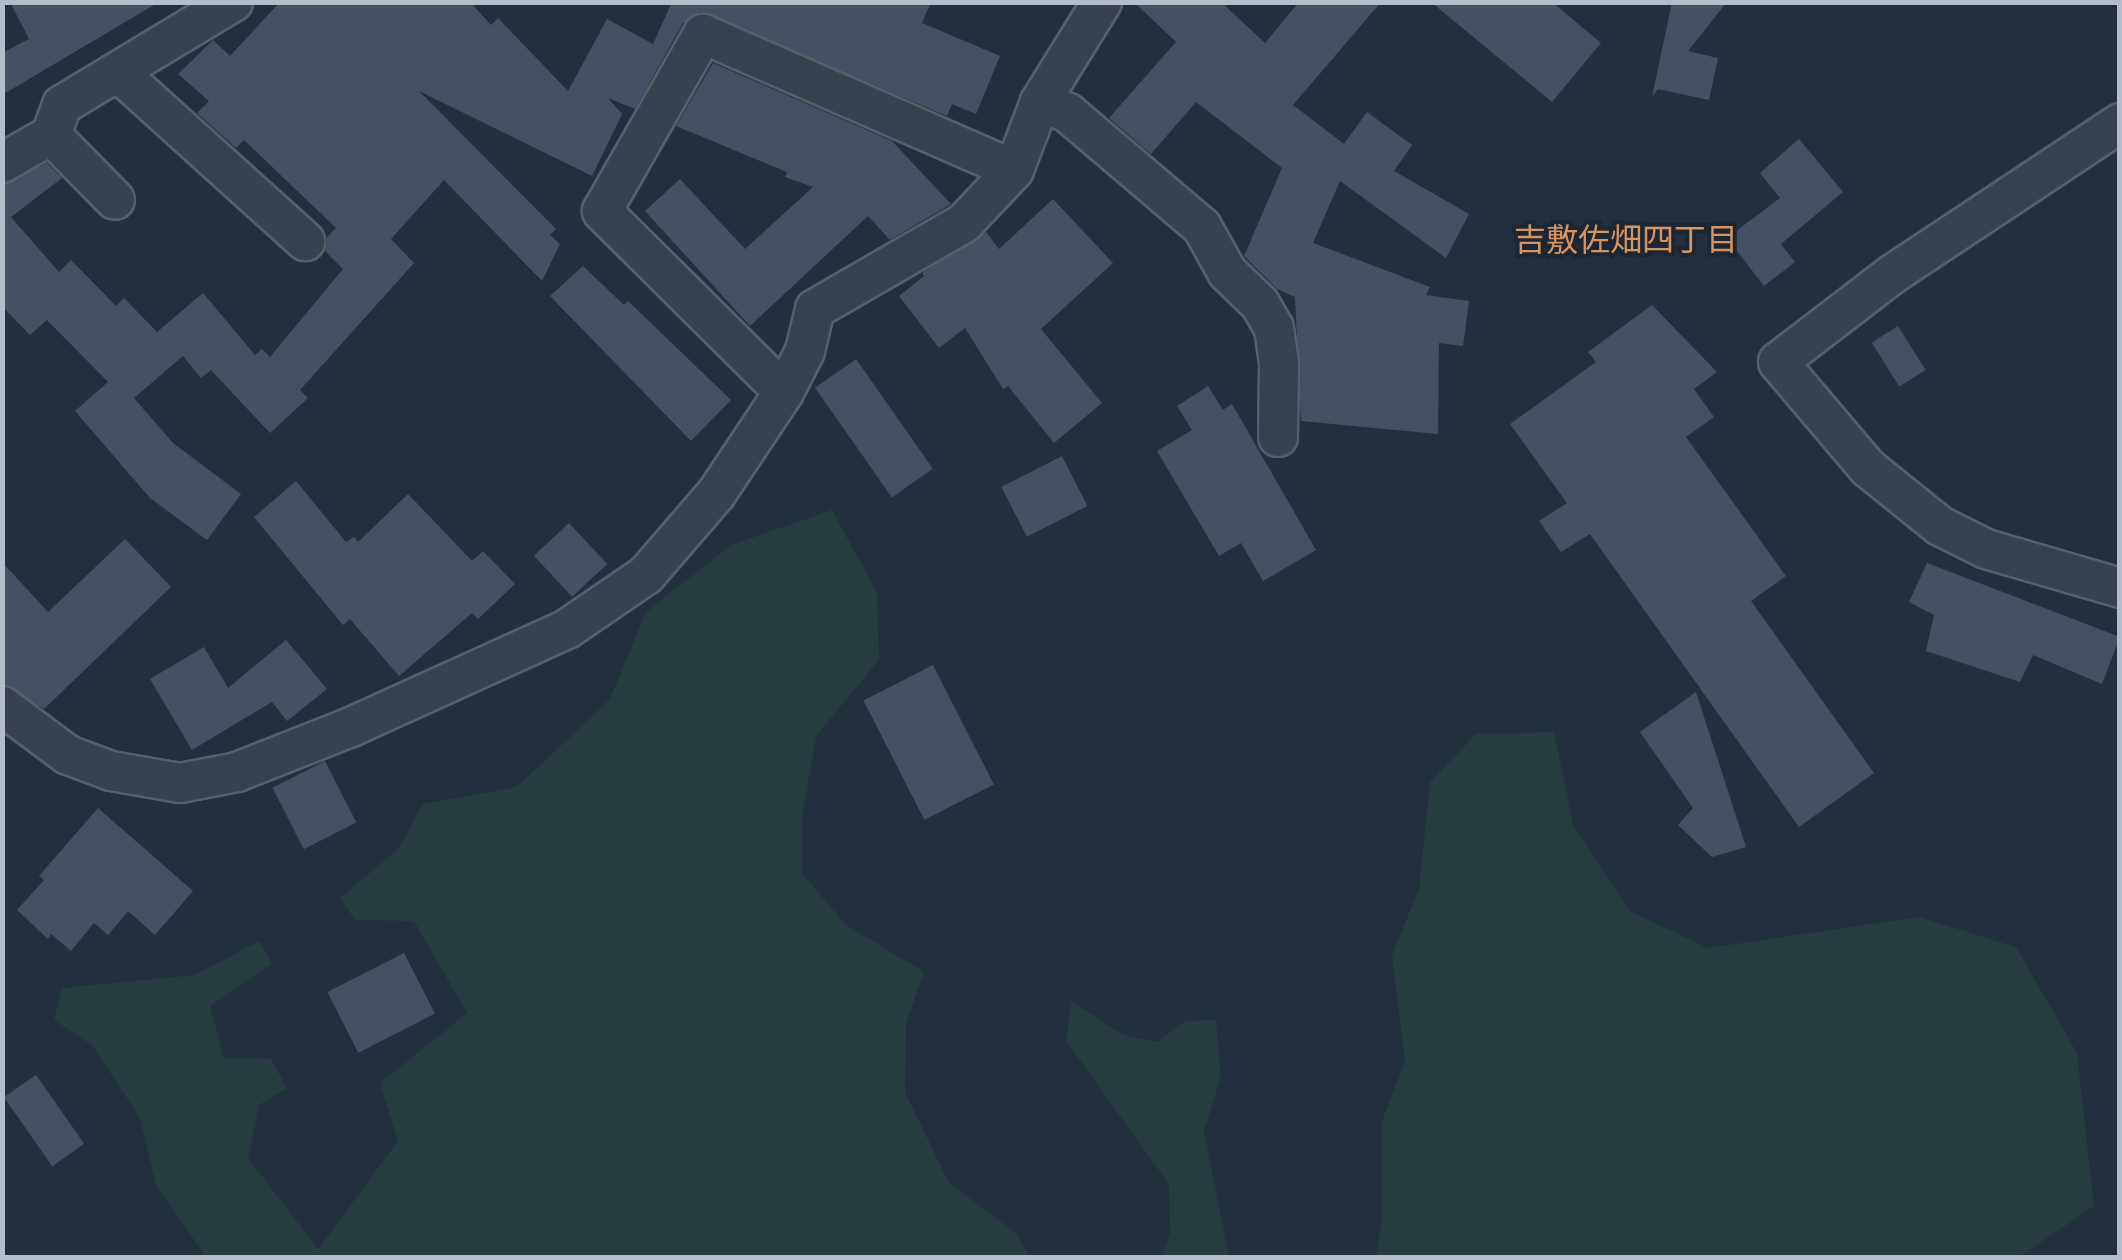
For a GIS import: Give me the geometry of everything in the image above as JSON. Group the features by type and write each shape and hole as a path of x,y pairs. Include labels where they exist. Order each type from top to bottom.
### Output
{"street":[{"path":"2,163 50,135 62,105 233,2"},
{"path":"2,706 68,755 111,771 180,782 236,772 351,727 568,630 646,575 716,494 784,392 804,351 814,309 964,223 1014,170 1040,102 1102,2"},
{"path":"784,392 602,211 703,34 1014,170"},
{"path":"119,73 305,241"},
{"path":"1040,102 1068,113 1164,192 1202,228 1227,272 1260,304 1274,328 1279,365 1278,436"},
{"path":"2120,122 1894,273 1778,362 1868,468 1940,526 1986,549 2120,588"},
{"path":"50,135 115,200"}],"green space":[{"path":"832,510 877,593 879,660 816,736 802,818 802,873 846,925 924,972 906,1023 905,1092 949,1183 1017,1234 1029,1257 206,1257 156,1185 140,1118 92,1045 54,1020 62,988 195,975 259,941 272,964 210,1006 224,1058 271,1059 287,1088 259,1105 248,1158 318,1249 398,1141 380,1083 467,1013 414,921 355,920 340,898 398,849 423,804 517,787 610,699 646,612 731,545"},
{"path":"1554,732 1573,825 1630,911 1708,948 1919,917 2016,947 2077,1053 2094,1206 2019,1257 1376,1257 1382,1220 1382,1121 1405,1062 1392,955 1419,889 1430,782 1476,734"},
{"path":"1071,1001 1123,1035 1157,1042 1185,1021 1216,1020 1221,1075 1204,1132 1229,1257 1162,1257 1170,1234 1169,1184 1066,1041"}],"building":[{"path":"10,2 159,2 2,95 2,53 29,39"},
{"path":"280,2 470,2 491,25 498,18 568,91 607,19 653,44 672,2 931,2 922,23 1000,56 976,114 952,104 947,116 700,12 683,23 635,109 608,98 622,114 592,176 419,91 556,229 550,235 560,244 542,281 444,180 391,239 414,263 300,390 308,398 270,433 211,370 201,378 183,356 134,398 173,443 241,494 207,540 150,498 75,411 108,382 47,320 30,335 2,306 2,185 47,163 62,178 11,217 59,272 71,260 116,306 124,298 157,332 203,293 255,355 262,349 270,357 343,269 325,251 327,237 336,228 244,140 236,148 197,113 209,101 178,74 213,40 230,56"},
{"path":"1134,2 1221,2 1265,43 1299,2 1381,2 1293,105 1344,144 1367,112 1412,145 1394,171 1469,214 1446,258 1340,181 1313,243 1430,287 1426,295 1469,301 1463,346 1439,343 1438,434 1301,421 1295,297 1277,289 1244,256 1282,168 1196,102 1151,154 1109,118 1176,42"},
{"path":"1431,2 1552,2 1601,43 1552,102"},
{"path":"1672,2 1727,2 1688,51 1718,58 1709,100 1658,89 1652,97"},
{"path":"713,63 892,141 951,204 890,240 868,216 750,326 645,211 680,179 745,249 813,187 785,177 787,172 676,126"},
{"path":"1799,139 1843,192 1781,244 1795,262 1764,286 1727,238 1780,198 1760,173"},
{"path":"1053,199 1113,263 1041,329 1102,403 1054,443 1008,386 1003,389 965,328 939,348 899,296 924,276 922,273 986,232 999,249"},
{"path":"583,266 624,305 628,301 731,400 691,441 550,296"},
{"path":"1652,305 1717,372 1694,389 1714,417 1686,437 1786,576 1751,601 1874,773 1799,827 1590,534 1561,552 1539,521 1567,503 1510,424 1596,362 1588,352"},
{"path":"1898,326 1926,370 1899,387 1872,342"},
{"path":"856,359 933,469 892,497 815,388"},
{"path":"1208,386 1223,410 1232,404 1316,550 1263,581 1241,543 1219,556 1157,451 1192,430 1177,406"},
{"path":"1062,456 1087,506 1027,537 1001,487"},
{"path":"296,481 346,542 354,537 358,542 408,494 472,561 483,551 515,584 478,619 472,613 399,676 350,619 343,625 254,517"},
{"path":"569,523 607,564 572,597 534,556"},
{"path":"125,539 171,587 44,709 2,684 2,562 48,612"},
{"path":"1927,563 2120,637 2102,684 2033,655 2020,682 1926,651 1934,615 1909,602"},
{"path":"286,640 327,689 287,721 272,702 192,750 150,679 204,647 228,688"},
{"path":"933,665 994,784 924,820 864,700"},
{"path":"1696,692 1746,847 1712,857 1678,825 1693,808 1640,732"},
{"path":"325,761 356,822 304,849 272,788"},
{"path":"98,808 193,891 155,935 128,911 108,935 94,923 71,951 51,934 48,939 17,910 44,880 39,876"},
{"path":"404,953 435,1014 358,1053 327,992"},
{"path":"36,1075 84,1144 52,1166 4,1097"}],"district":[{"name":"吉敷佐畑四丁目","path":"1626,239"}]}
